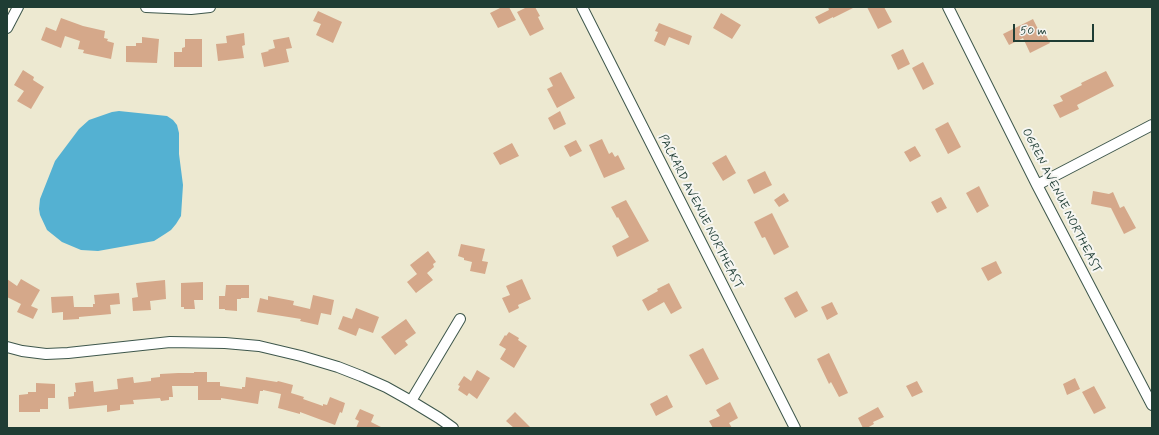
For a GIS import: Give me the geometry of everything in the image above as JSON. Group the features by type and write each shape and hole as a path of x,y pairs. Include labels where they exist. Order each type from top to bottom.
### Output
{"street":[{"path":"7,28 18,7"},
{"path":"146,7 191,9 210,7"},
{"name":"PACKARD AVENUE NORTHEAST","path":"582,7 795,428"},
{"name":"OGREN AVENUE NORTHEAST","path":"948,7 1037,185 1152,405"},
{"path":"1037,185 1152,125"},
{"path":"411,401 460,319"},
{"path":"7,346 22,351 46,354 170,342 225,343 259,346 338,366 411,401 453,428"}],"water":[{"path":"119,111 167,116 177,125 183,185 181,216 171,230 154,241 98,251 81,250 62,242 47,230 40,215 40,199 55,161 79,129 89,120"}],"building":[{"path":"502,7 509,7 516,20 498,28 490,13"},
{"path":"527,7 535,7 540,16 538,17 544,29 530,36 517,12"},
{"path":"828,7 855,7 819,24 815,17 829,10"},
{"path":"867,7 884,7 892,22 878,29"},
{"path":"318,11 342,22 333,43 316,35 321,24 313,21"},
{"path":"721,13 741,25 732,39 713,28"},
{"path":"61,18 83,26 105,31 104,38 108,39 107,41 114,43 111,59 83,53 84,50 78,49 80,41 65,36 61,48 41,40 46,27 56,31"},
{"path":"1033,19 1040,33 1044,31 1050,43 1030,53 1023,38 1009,45 1003,34"},
{"path":"659,23 692,36 689,45 669,37 665,46 654,41 658,32 655,31"},
{"path":"244,33 245,45 242,46 244,58 218,61 216,44 227,43 226,36"},
{"path":"142,37 159,39 157,63 126,62 126,46 136,46 136,43 142,43"},
{"path":"289,37 292,48 286,49 289,62 264,67 261,53 275,48 273,40"},
{"path":"185,39 202,39 202,67 174,67 174,52 182,52 182,48 185,47"},
{"path":"903,49 910,64 898,70 891,55"},
{"path":"923,62 934,84 923,90 912,68"},
{"path":"23,70 34,77 33,80 44,87 31,109 17,101 24,91 14,85"},
{"path":"1106,71 1114,86 1077,105 1079,109 1060,118 1053,105 1063,101 1060,96 1082,85 1081,83"},
{"path":"561,72 575,98 557,108 547,89 553,86 549,78"},
{"path":"560,111 566,124 554,130 548,118"},
{"path":"948,122 961,147 948,154 935,129"},
{"path":"602,139 609,154 612,152 615,157 618,155 625,169 604,178 589,145"},
{"path":"576,140 582,151 570,157 564,146"},
{"path":"512,143 519,156 500,165 493,153"},
{"path":"915,146 921,156 910,162 904,152"},
{"path":"726,155 736,173 723,181 712,163"},
{"path":"765,171 772,185 754,194 747,180"},
{"path":"979,186 989,206 977,213 966,193"},
{"path":"1093,191 1109,194 1113,192 1120,208 1124,206 1136,228 1124,234 1111,208 1091,204"},
{"path":"784,193 789,201 779,207 774,200"},
{"path":"941,197 947,208 937,213 931,202"},
{"path":"626,200 649,241 617,257 612,246 629,237 611,207"},
{"path":"772,213 789,247 774,255 765,237 762,238 754,222"},
{"path":"461,244 485,249 482,261 488,262 485,274 470,271 472,262 464,260 464,258 458,256"},
{"path":"428,251 436,262 433,264 434,267 427,273 433,280 416,293 407,282 417,274 410,265"},
{"path":"996,261 1002,273 988,281 981,268"},
{"path":"7,279 17,286 21,279 40,290 31,306 38,309 33,319 17,312 21,304 7,297"},
{"path":"522,279 531,299 518,305 519,308 509,313 502,298 510,295 506,286"},
{"path":"165,280 166,299 150,301 151,310 133,311 132,298 138,297 136,283"},
{"path":"203,282 203,300 194,300 195,309 184,309 184,307 181,307 181,283"},
{"path":"669,283 682,308 671,314 664,302 648,311 642,300 658,291 657,289"},
{"path":"226,285 249,285 249,298 237,299 237,311 219,309 219,296 225,296"},
{"path":"797,291 808,311 795,318 784,298"},
{"path":"119,293 120,304 110,305 111,314 63,320 63,312 52,313 51,297 73,296 74,307 93,307 93,304 95,304 94,295"},
{"path":"313,295 334,300 331,315 321,313 318,325 300,321 301,319 257,312 260,298 268,300 268,296 294,301 293,305 310,309"},
{"path":"832,302 838,314 827,320 821,307"},
{"path":"356,308 379,317 373,333 359,328 356,336 338,329 343,316 352,319"},
{"path":"406,319 416,333 405,341 408,345 395,355 381,337"},
{"path":"509,332 519,338 518,340 527,346 514,368 500,359 506,349 499,345 505,335 506,336"},
{"path":"703,348 719,379 706,385 689,355"},
{"path":"829,353 848,393 839,397 831,382 829,384 817,359"},
{"path":"477,370 490,378 477,399 469,393 467,396 458,390 460,386 458,385 464,376 471,381"},
{"path":"207,372 207,382 220,382 220,386 242,389 242,387 245,387 246,377 278,381 293,385 291,393 323,406 323,404 327,405 330,397 345,403 342,413 340,412 335,425 300,412 300,414 278,408 281,394 263,390 260,391 258,404 221,398 221,400 198,400 198,386 172,386 173,397 169,397 169,400 161,401 160,398 133,400 134,404 120,405 120,410 107,412 107,405 69,409 68,397 74,396 74,392 76,392 75,383 93,381 94,392 118,389 117,379 133,377 134,383 151,381 151,378 160,377 160,374"},
{"path":"1075,378 1080,389 1067,395 1063,384"},
{"path":"917,381 923,392 912,397 906,386"},
{"path":"36,383 55,384 55,398 48,398 48,409 40,409 40,412 19,412 19,395 28,394 28,392 36,392"},
{"path":"1094,386 1106,408 1094,414 1082,392"},
{"path":"667,395 673,407 656,416 650,404"},
{"path":"730,402 738,418 729,423 732,428 713,428 709,421 720,416 716,410"},
{"path":"878,407 884,417 873,422 874,424 867,428 863,428 858,418"},
{"path":"360,409 374,415 371,422 383,428 356,428 359,421 355,419"},
{"path":"515,412 531,428 514,428 506,421"}]}
